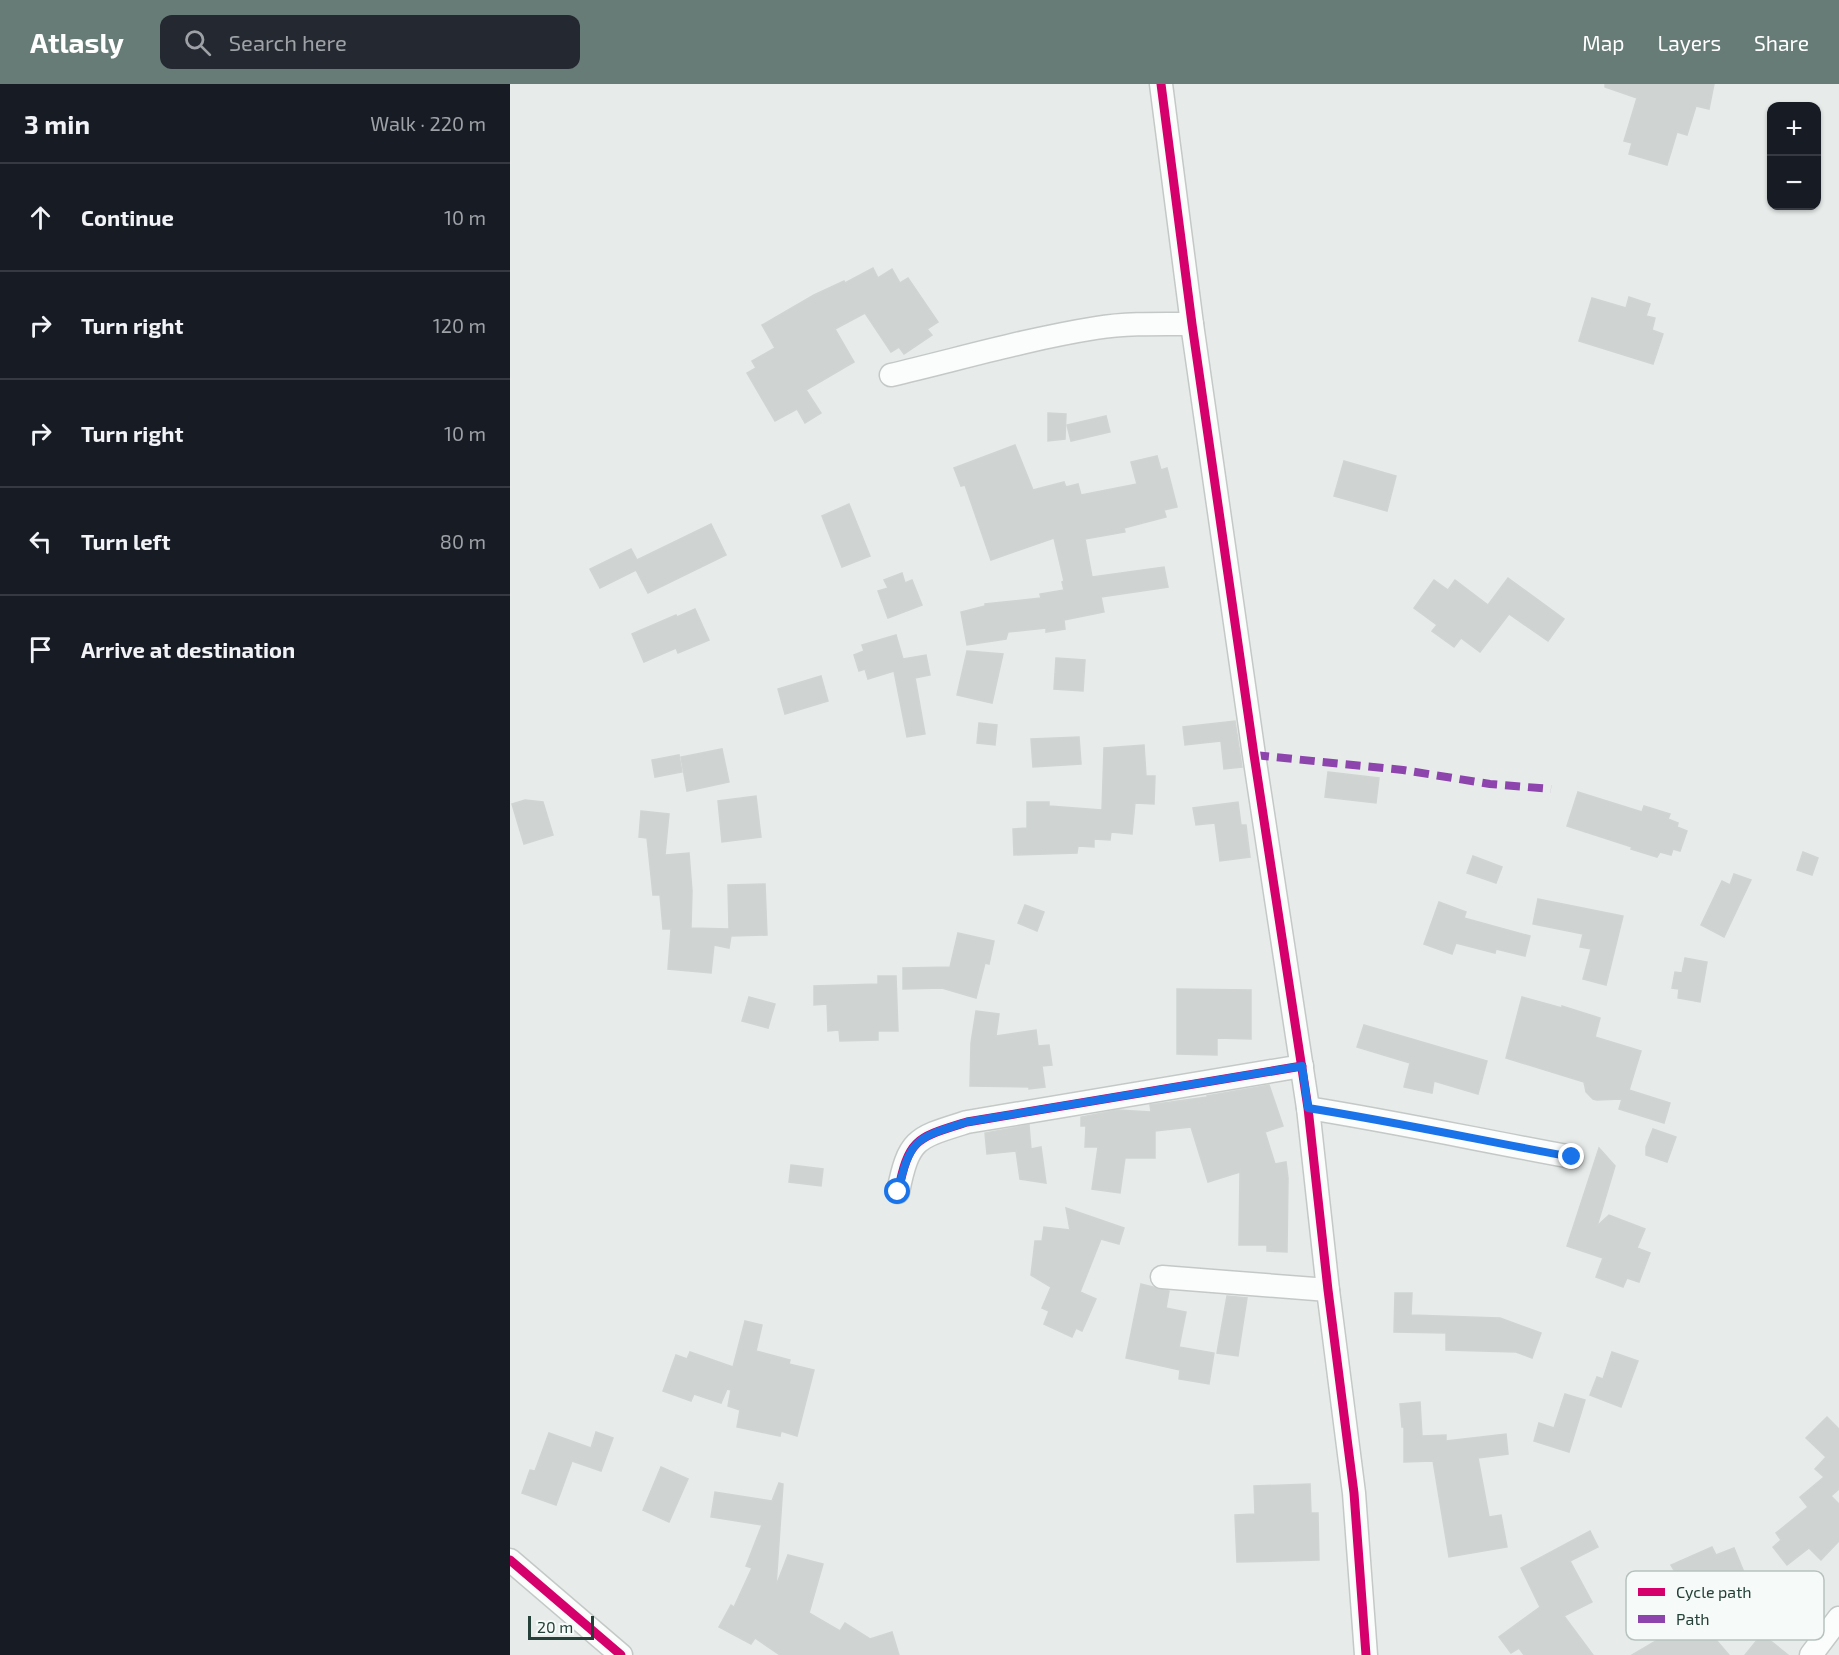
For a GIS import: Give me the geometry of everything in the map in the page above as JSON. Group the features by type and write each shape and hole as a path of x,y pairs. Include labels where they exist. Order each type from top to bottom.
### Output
{"street":[{"path":"1161,84 1192,324 1308,1108 1354,1493 1366,1655"},
{"path":"891,375 1065,333 1136,324 1192,324"},
{"path":"898,1192 905,1161 913,1146 930,1133 967,1122 1302,1066"},
{"path":"1308,1108 1413,1125 1451,1135 1572,1157"},
{"path":"1162,1277 1328,1290"},
{"path":"510,1560 621,1655"},
{"path":"1824,1638 1839,1618"},
{"path":"1811,1655 1822,1640"}],"building":[{"path":"1605,84 1714,84 1709,109 1696,106 1687,135 1677,132 1667,165 1629,154 1632,143 1624,141 1637,98 1605,87"},
{"path":"873,268 878,278 892,269 900,283 908,278 938,322 927,329 932,335 904,354 899,347 891,352 865,313 835,329 854,362 806,390 821,413 805,423 797,409 775,421 747,373 756,368 752,361 775,348 762,325 814,295 844,281 845,283"},
{"path":"1629,297 1650,304 1646,316 1655,318 1652,330 1663,334 1653,364 1579,341 1592,298 1626,308"},
{"path":"1048,413 1066,414 1065,439 1048,441"},
{"path":"1106,416 1110,432 1071,441 1067,425"},
{"path":"1015,445 1033,490 1064,482 1066,487 1078,484 1081,495 1137,484 1131,462 1157,456 1161,470 1167,468 1177,507 1164,510 1166,517 1124,528 1125,532 1085,539 1092,577 1164,567 1168,587 1101,597 1104,612 1064,620 1065,629 1046,632 1046,628 1008,632 1006,639 967,645 961,612 985,606 985,604 1041,598 1040,594 1064,590 1054,538 991,560 965,485 961,486 954,468"},
{"path":"1344,461 1396,476 1387,511 1334,496"},
{"path":"849,504 870,556 842,567 822,516"},
{"path":"711,524 726,555 648,593 636,570 600,588 590,569 631,549 637,560"},
{"path":"902,573 905,583 912,580 922,605 888,618 878,591 888,588 884,580"},
{"path":"1508,578 1564,619 1548,641 1509,614 1480,652 1461,638 1454,647 1432,631 1437,625 1414,608 1434,580 1448,590 1455,580 1488,605"},
{"path":"695,609 709,640 678,653 676,648 644,662 632,634"},
{"path":"896,635 903,659 926,655 930,675 915,678 925,734 907,737 894,671 868,679 865,669 859,671 854,655 864,651 862,645"},
{"path":"967,651 1003,654 992,703 957,695"},
{"path":"1056,658 1085,660 1083,691 1054,689"},
{"path":"821,676 828,701 785,714 778,689"},
{"path":"1235,721 1242,767 1224,769 1221,741 1185,745 1183,727"},
{"path":"979,723 997,725 995,745 977,743"},
{"path":"1079,737 1081,764 1033,767 1031,739"},
{"path":"1144,745 1146,776 1155,776 1154,804 1135,803 1132,834 1111,832 1110,840 1094,839 1094,847 1078,846 1077,853 1014,855 1013,829 1027,828 1027,802 1049,802 1049,806 1102,810 1104,748"},
{"path":"722,749 729,782 687,791 681,757"},
{"path":"679,755 682,772 655,777 652,760"},
{"path":"1328,772 1379,778 1376,803 1325,797"},
{"path":"1578,792 1642,812 1644,806 1670,814 1668,819 1678,823 1677,827 1687,831 1680,851 1673,849 1671,855 1660,852 1657,857 1567,826"},
{"path":"756,796 761,837 722,842 718,801"},
{"path":"525,800 543,802 553,835 524,844 512,804"},
{"path":"1238,802 1241,825 1246,825 1250,857 1220,861 1215,823 1196,825 1193,808"},
{"path":"641,811 669,814 665,855 689,853 692,891 691,928 729,929 728,885 765,884 767,935 731,936 729,948 714,945 711,973 668,969 671,929 663,929 660,895 653,895 647,838 639,837"},
{"path":"1803,852 1818,858 1812,875 1797,870"},
{"path":"1473,856 1502,867 1496,883 1467,873"},
{"path":"1734,874 1751,880 1724,937 1701,925 1722,881 1730,885"},
{"path":"1538,899 1623,916 1606,985 1583,979 1591,949 1580,947 1583,934 1533,924"},
{"path":"1439,902 1466,912 1464,918 1530,936 1525,956 1496,949 1495,953 1456,943 1452,954 1424,944"},
{"path":"1025,905 1044,912 1037,931 1018,923"},
{"path":"958,933 994,941 989,964 985,963 976,998 942,988 903,989 903,968 950,967"},
{"path":"1685,958 1707,962 1700,1002 1678,998 1679,989 1672,988 1675,972 1682,973"},
{"path":"878,976 896,976 898,1031 878,1031 878,1040 840,1041 839,1030 828,1031 827,1004 814,1005 814,986 878,984"},
{"path":"1177,989 1251,990 1251,1039 1217,1038 1217,1055 1177,1054"},
{"path":"749,997 775,1004 768,1028 742,1021"},
{"path":"1522,997 1600,1018 1595,1037 1641,1051 1629,1090 1670,1103 1664,1123 1619,1109 1622,1099 1593,1099 1586,1092 1584,1082 1506,1058"},
{"path":"976,1011 999,1014 996,1036 1036,1030 1038,1046 1049,1045 1052,1065 1042,1066 1045,1087 1029,1089 1029,1087 970,1086 971,1043"},
{"path":"1364,1025 1487,1061 1478,1094 1434,1081 1432,1093 1404,1087 1410,1063 1357,1047"},
{"path":"1269,1085 1283,1126 1265,1132 1275,1164 1286,1162 1288,1178 1287,1252 1267,1251 1267,1245 1239,1245 1240,1172 1208,1182 1191,1127 1155,1131 1155,1158 1125,1158 1120,1193 1092,1189 1098,1147 1085,1147 1086,1126 1081,1126 1081,1117 1118,1110 1151,1112 1150,1105"},
{"path":"1029,1125 1031,1149 1041,1147 1046,1183 1020,1179 1016,1151 987,1154 985,1133"},
{"path":"1653,1129 1676,1137 1667,1162 1646,1155 1646,1147"},
{"path":"1599,1148 1615,1166 1597,1226 1609,1215 1645,1229 1637,1248 1650,1253 1639,1282 1627,1278 1623,1287 1596,1277 1603,1258 1567,1246"},
{"path":"791,1165 823,1169 821,1186 789,1182"},
{"path":"1066,1208 1124,1228 1119,1244 1101,1239 1080,1292 1096,1299 1082,1331 1076,1328 1072,1337 1044,1324 1049,1311 1042,1308 1051,1287 1031,1275 1035,1241 1042,1241 1044,1227 1070,1230"},
{"path":"1141,1284 1169,1291 1166,1308 1186,1312 1179,1347 1214,1353 1209,1384 1179,1379 1180,1370 1126,1358"},
{"path":"1395,1293 1412,1293 1411,1315 1500,1318 1541,1333 1532,1358 1516,1352 1446,1350 1446,1333 1394,1332"},
{"path":"1227,1296 1247,1298 1238,1356 1217,1353"},
{"path":"745,1321 762,1325 756,1351 790,1360 789,1364 814,1370 797,1436 781,1431 780,1436 737,1427 740,1410 728,1406 731,1390 727,1389 721,1403 694,1394 691,1401 663,1391 676,1355 687,1359 690,1352 733,1367"},
{"path":"1612,1352 1638,1361 1621,1407 1590,1395 1597,1377 1603,1379"},
{"path":"1565,1394 1585,1400 1569,1452 1534,1441 1539,1423 1554,1428"},
{"path":"1420,1402 1422,1436 1446,1435 1446,1441 1506,1434 1508,1454 1478,1458 1489,1517 1501,1515 1507,1547 1449,1557 1433,1461 1404,1462 1404,1427 1402,1427 1400,1404"},
{"path":"1827,1417 1839,1429 1839,1489 1831,1496 1839,1504 1839,1541 1821,1560 1809,1548 1787,1565 1773,1547 1781,1540 1776,1533 1808,1507 1800,1497 1824,1477 1815,1469 1826,1457 1806,1438"},
{"path":"596,1432 613,1438 601,1471 572,1461 556,1505 522,1493 530,1470 535,1471 549,1433 591,1448"},
{"path":"661,1467 688,1479 669,1522 643,1510"},
{"path":"779,1483 783,1484 776,1586 788,1555 823,1564 809,1613 840,1631 845,1623 870,1639 892,1632 899,1655 780,1655 755,1638 751,1644 719,1627 731,1605 734,1607 752,1568 746,1566 762,1525 711,1517 715,1492 772,1501"},
{"path":"1310,1484 1311,1513 1318,1513 1319,1560 1237,1562 1235,1515 1255,1514 1254,1486"},
{"path":"1590,1531 1598,1547 1570,1561 1592,1602 1564,1616 1593,1655 1524,1655 1519,1648 1511,1653 1499,1637 1540,1607 1521,1568"},
{"path":"1712,1547 1716,1555 1734,1548 1744,1571 1675,1571 1671,1565"},
{"path":"1658,1640 1716,1640 1729,1655 1632,1655"},
{"path":"1757,1640 1769,1640 1788,1655 1745,1655"}],"marked path":[{"path":"1254,755 1403,770 1490,784 1551,789"}],"cycle path":[{"path":"1161,84 1192,324 1308,1108 1354,1493 1366,1655"},
{"path":"898,1192 911,1150 926,1137 967,1122 1302,1066"},
{"path":"510,1560 621,1655"}],"route":[{"path":"898,1192 905,1161 913,1146 930,1133 967,1122 1302,1066 1308,1108 1413,1125 1451,1135 1572,1157"}]}
